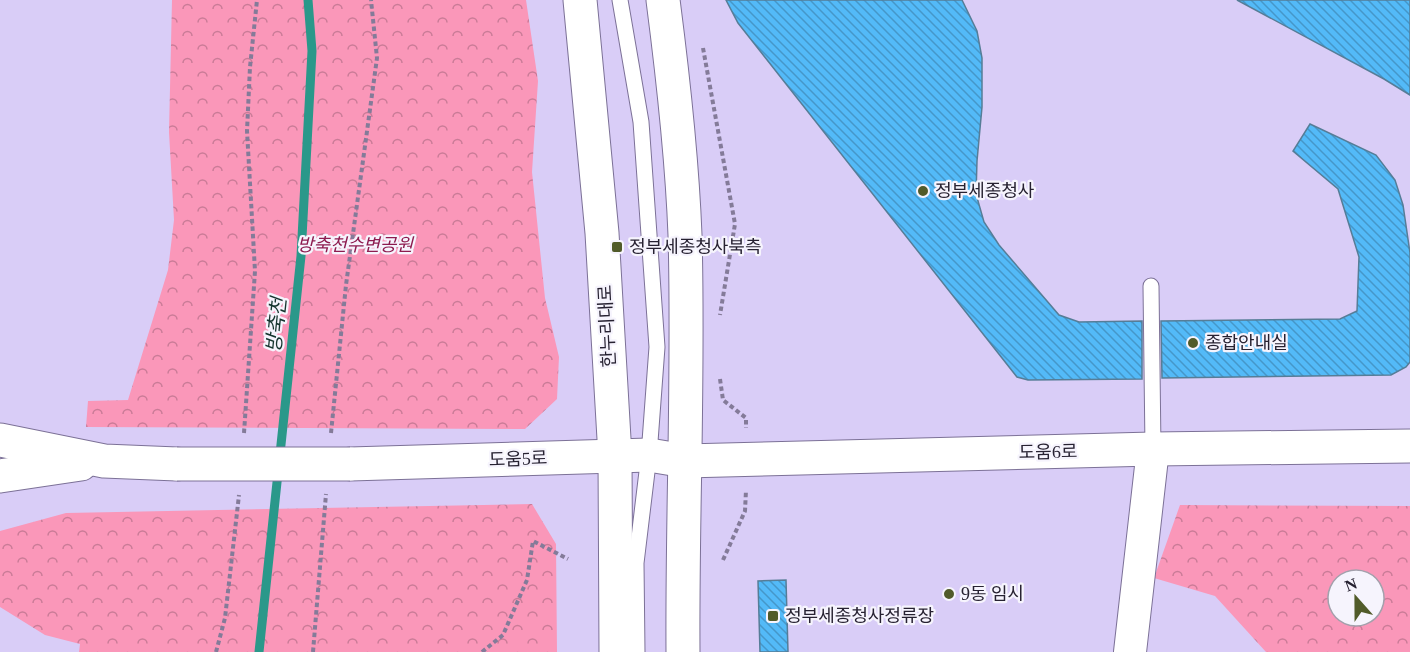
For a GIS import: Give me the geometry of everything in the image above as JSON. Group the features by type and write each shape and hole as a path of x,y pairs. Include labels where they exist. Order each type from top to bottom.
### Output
{"street":[{"name":"한누리대로","path":"580,0 602,234 615,456 616,652"},
{"path":"663,0 672,68 685,234 683,652"},
{"path":"0,440 104,461"},
{"name":"도움6로","path":"685,461 1153,449 1410,446"},
{"path":"1130,652 1153,449"},
{"name":"도움5로","path":"104,461 338,474 615,456 649,455 685,461"},
{"path":"0,476 104,461"}],"lane":[{"path":"620,0 641,122 657,347 649,455 636,563 637,652"},
{"path":"1151,286 1153,449"}],"path":[{"path":"243,439 255,271 248,131 250,67 257,0"},
{"path":"331,438 346,285 377,58 372,0"},
{"path":"702,43 735,224 720,318"},
{"path":"720,377 723,400 746,418 746,511 723,560"},
{"path":"313,652 338,474"},
{"path":"216,652 225,618 240,484"},
{"path":"482,652 503,635 527,580 533,541 568,559"}],"green space":[{"name":"방축천수변공원","path":"172,0 526,0 538,81 532,172 545,298 559,357 557,399 525,429 86,427 88,401 128,400 168,270 174,220 169,132"},
{"path":"532,504 556,544 557,652 79,652 80,644 45,635 0,607 0,531 66,513"},
{"path":"1180,505 1410,506 1410,652 1266,652 1215,596 1154,578"}],"building":[{"name":"정부세종청사","path":"726,0 962,0 977,31 982,58 982,107 976,194 984,222 999,245 1059,315 1079,322 1142,321 1142,379 1028,380 1017,377 738,23"},
{"path":"1237,0 1410,0 1410,95 1384,79"},
{"path":"1310,124 1376,155 1395,180 1403,205 1410,253 1410,362 1406,367 1391,375 1162,378 1161,321 1340,319 1357,311 1359,257 1338,189 1293,151"},
{"name":"정부세종청사정류장","path":"786,580 788,652 760,652 758,581"}],"waterway":[{"name":"방축천","path":"259,652 301,256 312,51 308,0"}],"place":[{"name":"정부세종청사","path":"923,191"},
{"name":"정부세종청사북측","path":"617,247"},
{"name":"종합안내실","path":"1193,343"},
{"name":"9동 임시","path":"949,594"},
{"name":"정부세종청사정류장","path":"773,616"}]}
